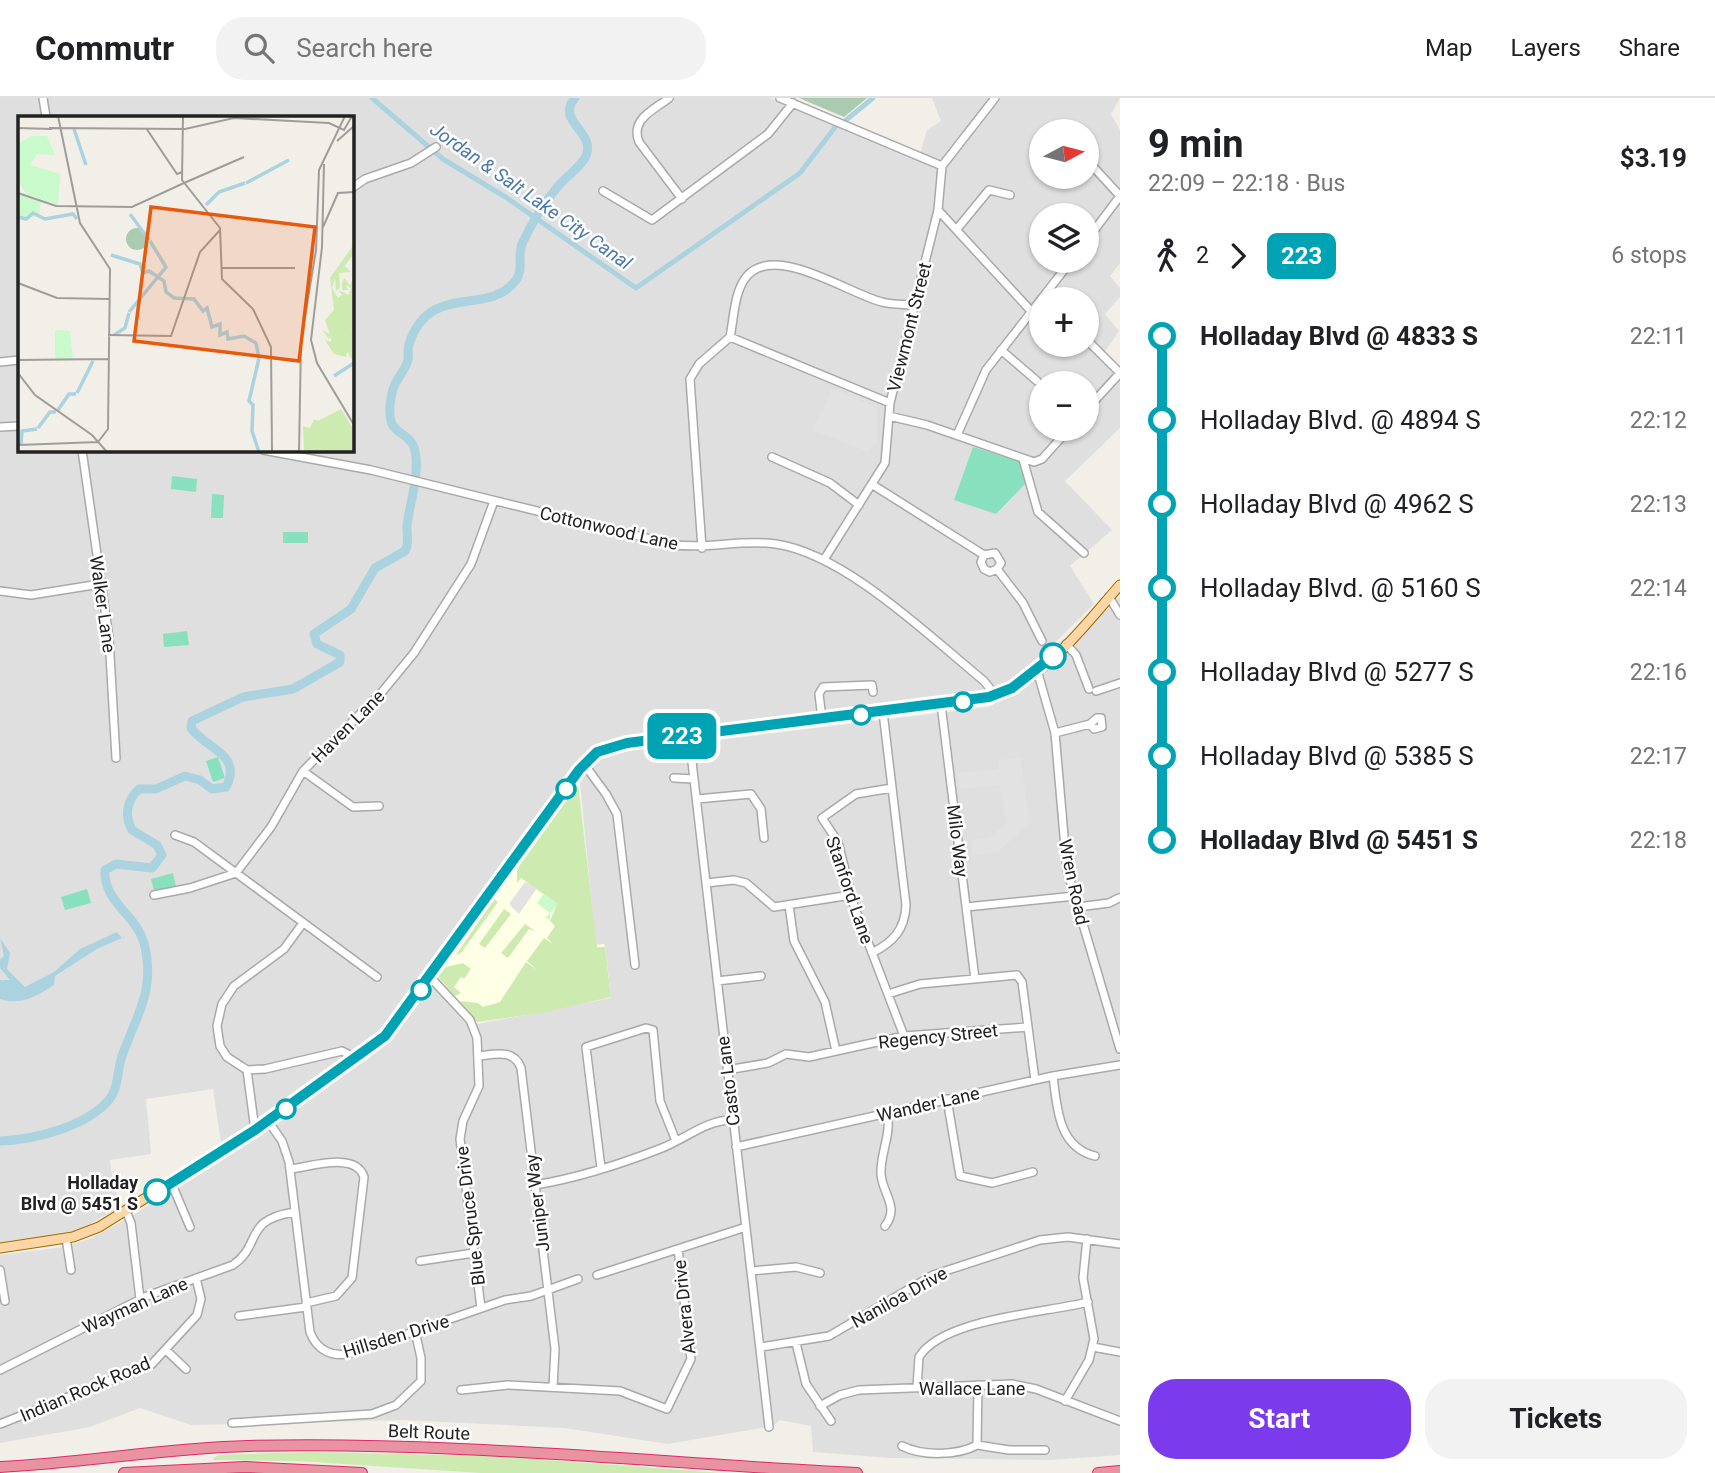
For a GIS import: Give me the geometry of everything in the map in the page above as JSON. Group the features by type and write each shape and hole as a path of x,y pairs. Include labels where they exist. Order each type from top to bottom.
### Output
{"highway":[{"name":"Belt Route","path":"0,1467 247,1446 339,1446 466,1448 857,1473"},
{"path":"124,1473 245,1467 362,1473"},
{"path":"1098,1473 1120,1471"}],"main road":[{"path":"0,1248 66,1238 94,1230 255,1130 357,1059 389,1032 584,764 597,752 611,746 883,712 995,695 1037,670 1066,644 1120,585"}],"street":[{"path":"43,98 46,116"},
{"path":"669,98 638,121 636,130 639,142 682,199"},
{"path":"780,98 942,166 993,99"},
{"path":"603,191 652,220 768,134 793,103"},
{"path":"354,186 359,181 411,163 436,147"},
{"name":"Viewmont Street","path":"825,558 873,485 886,459 890,403 938,210 942,166"},
{"path":"1099,173 1120,196 1099,224"},
{"path":"957,229 989,190 1010,195"},
{"path":"938,210 1029,308"},
{"path":"702,548 690,379 699,364 730,337 743,282 753,270 769,265 791,267 884,303 914,304"},
{"path":"1051,287 1062,273"},
{"path":"957,435 984,372 1029,313"},
{"path":"730,337 890,403"},
{"path":"1001,350 1029,374"},
{"path":"1099,352 1120,373 1099,396"},
{"path":"0,362 18,360"},
{"path":"889,416 957,435 1034,462 1040,461 1058,441"},
{"path":"0,428 18,426"},
{"name":"Walker Lane","path":"82,452 114,685 116,758"},
{"name":"Cottonwood Lane","path":"270,452 353,466 656,542 702,548 770,543 825,558 853,576 984,681 995,695"},
{"path":"772,457 830,483 859,505"},
{"path":"1023,459 1038,512 1084,553"},
{"path":"873,485 984,555"},
{"name":"Haven Lane","path":"236,873 271,827 303,771 382,692 410,659 471,564 494,501"},
{"path":"991,552 998,556 1000,563 997,569 990,572 984,569 981,562 984,555 991,552"},
{"path":"997,569 1023,603 1042,641"},
{"path":"0,591 31,595 100,584"},
{"path":"1110,597 1120,615"},
{"path":"1066,644 1076,656 1092,690 1120,682"},
{"name":"Wren Road","path":"1037,670 1055,733 1065,857 1120,1049"},
{"path":"822,719 820,694 823,687 872,685 873,692"},
{"name":"Milo Way","path":"941,704 975,979"},
{"path":"872,953 894,939 906,915 883,712"},
{"path":"1055,733 1090,724"},
{"name":"Casto Lane","path":"690,736 769,1427"},
{"path":"584,764 606,793 617,814 635,965"},
{"path":"303,771 353,807 379,806"},
{"path":"674,778 694,779"},
{"name":"Stanford Lane","path":"892,788 856,794 822,818 838,842 850,895 904,1036"},
{"path":"697,799 751,794 761,809 764,838"},
{"path":"175,835 184,836 377,977"},
{"path":"154,895 190,888 236,873"},
{"path":"706,883 742,881 756,890 770,906 850,895"},
{"path":"966,907 1075,896"},
{"path":"1078,907 1109,903 1119,898"},
{"path":"789,905 794,941 822,997 836,1051"},
{"path":"303,923 284,949 234,986 222,1004 217,1026 220,1045 227,1057 247,1070 265,1069 342,1051 357,1059"},
{"path":"717,981 761,976"},
{"path":"888,994 920,984 1019,976 1035,1080"},
{"name":"Blue Spruce Drive","path":"430,977 472,1023 479,1056 480,1086 463,1121 460,1139 481,1308"},
{"name":"Regency Street","path":"727,1070 766,1064 786,1054 809,1057 904,1036 1028,1027"},
{"path":"601,1168 586,1047 641,1029 653,1030 660,1101 676,1141"},
{"name":"Juniper Way","path":"479,1056 507,1054 520,1065 555,1349 553,1387"},
{"name":"Wander Lane","path":"736,1147 1052,1076 1120,1065"},
{"path":"247,1070 255,1130"},
{"path":"1052,1076 1062,1129 1077,1148 1095,1156"},
{"path":"947,1100 960,1176 996,1183 1033,1172"},
{"path":"885,1226 892,1211 881,1173 889,1125 887,1113"},
{"path":"535,1185 601,1168 676,1141 713,1124 733,1120"},
{"name":"Hillsden Drive","path":"268,1121 284,1146 290,1169 306,1305 313,1339 333,1354 352,1353 481,1308 578,1279"},
{"path":"239,1315 306,1305 336,1296 352,1278 364,1177 360,1168 351,1163 290,1169"},
{"path":"171,1182 190,1227"},
{"path":"126,1211 131,1223 140,1298"},
{"name":"Wayman Lane","path":"0,1370 140,1298 236,1263 262,1223 275,1216 295,1212"},
{"path":"597,1275 746,1227"},
{"path":"66,1238 71,1270"},
{"name":"Naniloa Drive","path":"761,1347 796,1343 835,1334 915,1284 967,1262 1045,1238 1087,1239 1120,1244"},
{"path":"1065,1401 1093,1347 1094,1326 1083,1273 1087,1239"},
{"name":"Alvera Drive","path":"553,1387 624,1391 664,1409 669,1408 691,1359 677,1250"},
{"path":"420,1261 474,1253"},
{"path":"751,1271 796,1267 820,1273"},
{"path":"0,1270 5,1301"},
{"name":"Indian Rock Road","path":"0,1424 145,1368 166,1350 199,1311 201,1299 196,1278"},
{"path":"917,1387 919,1357 933,1342 998,1318 1088,1302"},
{"path":"232,1423 372,1414 388,1410 421,1381 421,1359 415,1331"},
{"path":"796,1343 801,1371 831,1421"},
{"path":"1093,1347 1120,1352"},
{"path":"166,1350 187,1369"},
{"path":"461,1390 508,1385 553,1387"},
{"path":"977,1445 978,1385"},
{"name":"Wallace Lane","path":"820,1406 854,1390 1024,1386 1120,1421"},
{"path":"902,1446 916,1452 959,1451 977,1445 1009,1450 1045,1450"}],"shaded area":[{"path":"0,98 770,98 919,157 927,130 941,121 932,98 1120,98 1111,114 1120,130 1120,263 1110,276 1120,288 1120,297 1105,314 1119,331 1104,353 1120,370 1120,428 1065,481 1112,530 1070,566 1094,604 1022,675 997,687 946,700 642,736 597,745 578,760 402,1009 372,1039 320,1080 221,1143 213,1089 146,1099 151,1154 110,1160 113,1184 121,1206 75,1233 0,1243"},
{"path":"799,98 867,98 844,117"},
{"path":"832,389 877,408 877,444 867,451 813,430"},
{"path":"1120,596 1120,1455 1051,1460 891,1458 813,1452 811,1426 780,1420 773,1426 668,1444 564,1428 404,1420 191,1425 140,1408 90,1427 0,1443 0,1255 64,1247 92,1238 135,1214 368,1059 397,1032 433,984 468,1026 611,998 605,945 596,948 580,782 591,763 611,753 989,707 1045,674"},
{"path":"1020,758 1030,822 999,851 973,856 972,840 989,838 1006,824 1001,785 960,789 958,773 998,769 998,760"},
{"path":"578,783 596,945 604,944 610,988 533,1014 478,1022 439,977"},
{"path":"525,882 537,888 519,914 509,904"}],"green space":[{"path":"973,447 1021,462 1026,483 996,514 954,500"},
{"path":"172,476 197,479 196,492 171,489"},
{"path":"212,494 224,495 223,518 211,518"},
{"path":"283,532 308,532 308,543 283,543"},
{"path":"187,631 189,645 164,647 163,634"},
{"path":"218,757 225,778 213,782 206,761"},
{"path":"578,784 597,947 605,947 611,997 542,1013 477,1022 460,1001 478,1003 483,1007 500,1002 526,962 537,970 527,961 544,938 553,944 547,938 555,926 550,921 557,904 521,878 517,883 517,869"},
{"path":"173,873 176,886 154,891 151,879"},
{"path":"87,889 91,903 65,910 61,897"},
{"path":"544,894 558,904 550,914 550,920 545,918 550,913 537,903"},
{"path":"494,899 498,902 461,953 456,955"},
{"path":"504,909 511,914 485,948 479,944"},
{"path":"525,924 535,931 529,929 508,958 501,953"},
{"path":"463,963 471,969 454,987 461,993 455,996 438,977 446,967"},
{"path":"310,1452 493,1456 723,1473 481,1473 297,1461 212,1460 218,1455"}],"water":[{"path":"117,932 122,938 97,949 55,976 54,985 41,993 22,1001 0,999 0,980 10,980 0,968 0,959 4,956 0,938 10,953 7,969 25,987 54,972 80,949"}],"waterway":[{"name":"Jordan & Salt Lake City Canal","path":"372,98 443,159 507,198 636,288 800,173 836,126"},
{"path":"0,1141 43,1135 72,1125 98,1110 112,1096 122,1056 143,1001 148,975 140,933 114,900 109,891 105,870 116,864 152,868 162,855 157,845 132,830 128,819 129,803 139,789 156,789 185,776 200,780 212,789 226,787 230,776 226,759 197,735 191,728 192,721 243,697 293,689 340,662 340,655 317,644 314,634 351,609 375,568 405,551 407,546 407,525 415,483 416,457 409,440 394,427 390,409 393,388 408,360 409,344 418,324 431,312 460,302 490,297 504,291 516,280 520,272 522,244 530,229 554,192 585,158 588,149 570,114 570,106 575,98"},
{"name":"Jordan & Salt Lake City Canal","path":"846,120 873,98"}],"bus line":[{"name":"223","path":"157,1192 255,1130 357,1059 385,1036 433,974 579,770 597,752 627,743 989,697 1012,688 1053,656"}],"place":[{"name":"Holladay Blvd @ 5451 S","path":"157,1192"}]}
